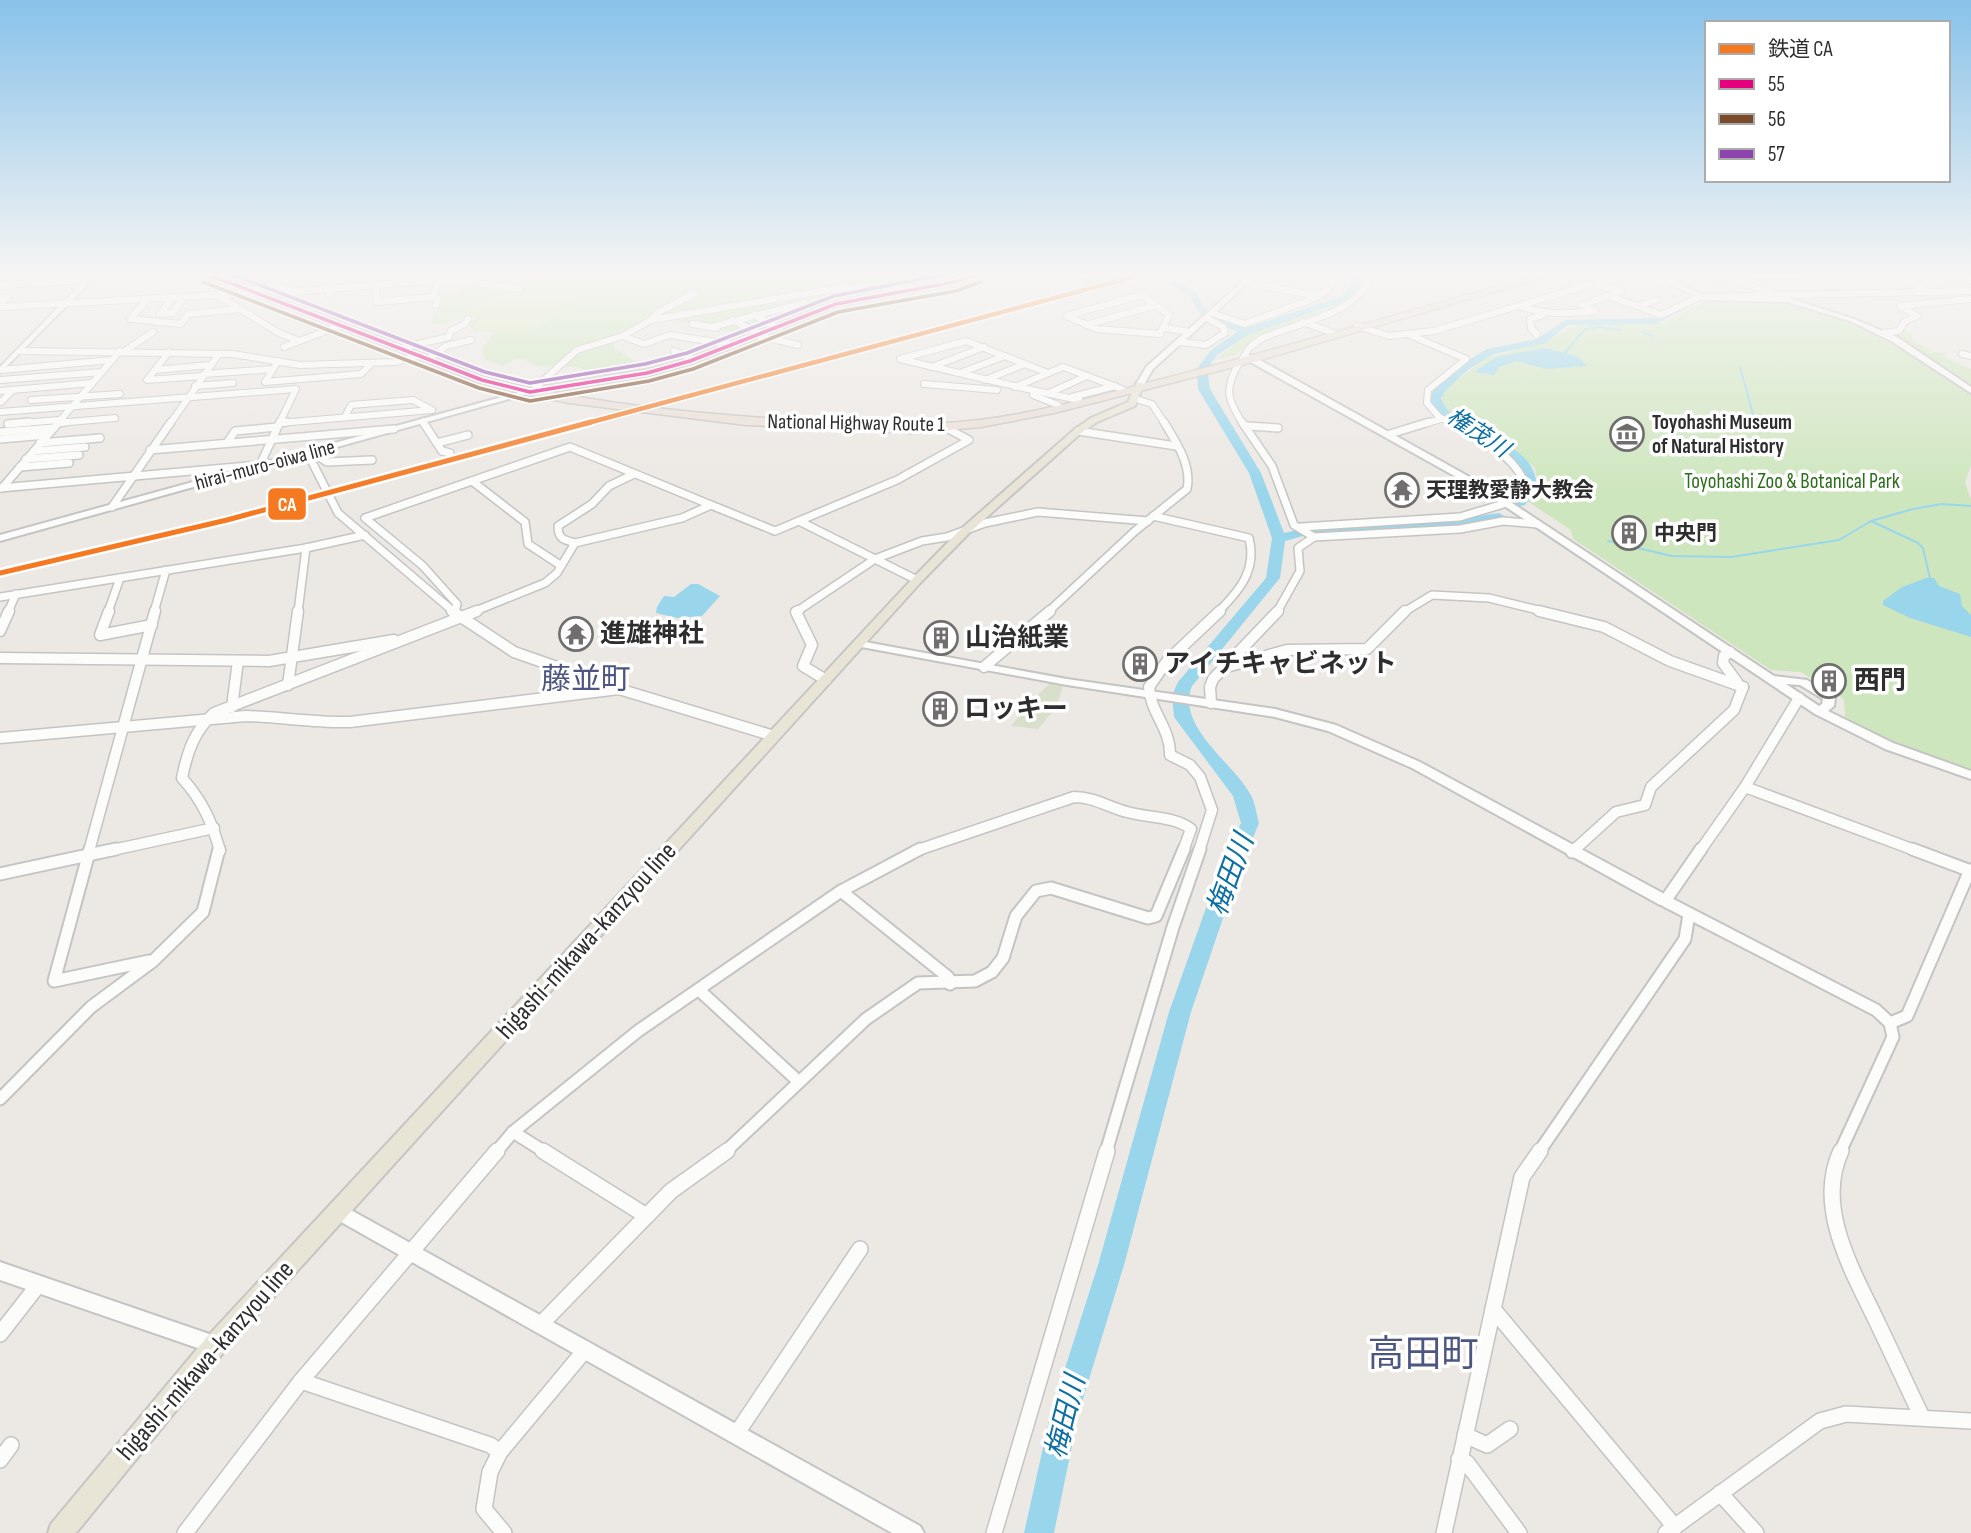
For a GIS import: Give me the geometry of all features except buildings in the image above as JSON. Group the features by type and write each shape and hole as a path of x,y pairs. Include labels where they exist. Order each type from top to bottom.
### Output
{"highway":[{"name":"National Highway Route 1","path":"391,346 482,380 609,403 746,421 939,425 1016,418 1138,391 1188,373 1296,346"},
{"name":"National Highway Route 1","path":"401,346 502,381 537,390"},
{"name":"National Highway Route 1","path":"1243,360 1291,346"},
{"name":"National Highway Route 1","path":"939,425 1058,405 1119,388 1138,391"}],"main road":[{"path":"537,390 637,375 695,360 733,346"},
{"name":"higashi-mikawa-kanzyou line","path":"60,1533 215,1345 340,1212 917,580 965,531 1078,431 1094,420 1126,408 1138,391"}],"street":[{"path":"1,369 25,346"},
{"path":"1,488 112,360 131,346"},
{"path":"405,347 411,346"},
{"path":"431,357 448,346"},
{"path":"537,390 577,350 592,346"},
{"path":"949,346 900,359 1075,399"},
{"path":"980,346 1048,373"},
{"path":"984,667 1022,638 1189,484 1186,463 1152,404 1138,391 1150,368 1177,346"},
{"path":"1252,346 1231,374 1228,389 1233,406 1269,460 1294,525 1313,536"},
{"path":"1301,528 1460,517 1505,502 1521,488 1524,478 1522,472 1507,456 1441,418 1427,403 1429,390 1466,359 1435,346"},
{"path":"1901,346 1971,391"},
{"path":"932,367 984,347"},
{"path":"20,351 169,352 219,354 309,364 370,365 418,356"},
{"path":"674,351 695,360"},
{"path":"169,352 147,380 200,379 233,383"},
{"path":"112,507 186,397 219,354"},
{"path":"1962,354 1971,356"},
{"path":"960,373 1004,356"},
{"path":"1,369 112,360"},
{"path":"1243,360 1390,435 1505,502 1819,710 1879,741 1971,775"},
{"path":"278,361 265,382 361,374 370,365"},
{"path":"301,379 309,364"},
{"path":"985,380 1025,364"},
{"path":"155,370 210,365"},
{"path":"1014,387 1063,367 1119,388"},
{"path":"159,385 273,369"},
{"path":"0,380 102,372"},
{"path":"1049,393 1087,376"},
{"path":"0,391 92,383"},
{"path":"924,384 987,388 1038,396 1058,405"},
{"path":"0,412 296,388 259,466 1,488"},
{"path":"1,402 13,390"},
{"name":"hirai-muro-oiwa line","path":"0,538 537,390"},
{"path":"31,400 120,394"},
{"path":"345,417 351,405 413,400 443,417"},
{"path":"227,443 235,431 345,417 432,410"},
{"path":"0,432 115,418"},
{"path":"1390,435 1439,421 1441,418"},
{"path":"423,422 442,451 450,453"},
{"path":"8,424 57,424"},
{"path":"458,616 457,604 423,566 365,518 570,447 775,531 897,480 969,440 939,425"},
{"path":"1247,426 1278,428"},
{"path":"150,450 400,429"},
{"path":"1078,431 1176,446"},
{"path":"0,439 47,435"},
{"path":"437,443 468,435"},
{"path":"40,443 100,438"},
{"path":"34,451 85,447"},
{"path":"310,453 327,462 372,460"},
{"path":"310,453 338,513 458,616 514,652 619,689 774,736"},
{"path":"26,459 79,455"},
{"path":"20,467 69,463"},
{"path":"634,474 609,486 592,504 558,526 558,534 562,539 575,542 682,518 711,505"},
{"path":"472,481 525,522 528,544 560,565"},
{"path":"822,685 803,666 812,645 796,612 875,559 922,541 965,531 985,523 1038,512 1150,519 1249,538 1254,546 1252,563 1229,603 1166,663 1149,687 1154,711 1172,741 1170,755 1174,760 1189,765 1200,777 1212,810 1173,927 994,1533"},
{"path":"1210,703 1213,679 1278,612 1287,598 1300,571 1298,548 1313,536 1460,529 1503,521 1537,524"},
{"path":"799,522 917,580"},
{"path":"0,597 306,548 365,535"},
{"path":"0,1099 91,1007 153,961 203,912 220,851 214,828 197,794 182,778 195,733 208,718 232,706 418,635 458,616 544,583 557,573 575,542"},
{"path":"288,685 306,548"},
{"path":"153,961 54,981 166,570"},
{"path":"120,578 100,635 152,625"},
{"path":"0,631 16,594"},
{"path":"1223,668 1287,650 1367,649 1408,608 1438,594 1489,598 1583,620 1604,627 1670,661 1743,687"},
{"path":"0,658 238,661 290,659 418,635"},
{"path":"860,644 1297,718 1361,739 1416,765 1572,852 1876,1010 1890,1023 1894,1037 1838,1156 1832,1179 1832,1198 1844,1252 1922,1417"},
{"path":"1730,652 1723,659 1724,667 1743,687"},
{"path":"232,706 238,661"},
{"path":"1770,679 1803,682 1829,698 1828,705 1819,710"},
{"path":"1572,852 1616,811 1625,807 1645,806 1651,787 1734,710 1743,687"},
{"path":"0,738 246,716 280,717 311,723 350,722 619,689"},
{"path":"1665,901 1745,787 1799,698"},
{"path":"1745,787 1971,870 1907,1016 1890,1023"},
{"path":"185,1533 301,1381 513,1132 638,1031 841,891 911,852 1074,797 1087,797 1126,812 1183,823 1191,829 1167,897 1156,916 1148,918 1051,888 1037,891 1016,916 1003,958 992,972 975,981 950,984 918,983 866,1018 797,1081 727,1151 671,1191 645,1215 541,1324"},
{"path":"0,874 214,828"},
{"path":"841,891 948,977 950,984"},
{"path":"1444,1533 1522,1177 1685,939 1689,914"},
{"path":"699,990 797,1081"},
{"path":"513,1132 645,1215"},
{"path":"340,1212 914,1533"},
{"path":"737,1433 860,1249"},
{"path":"0,1271 215,1345"},
{"path":"0,1334 39,1284"},
{"path":"1493,1309 1670,1530 1820,1421 1846,1414 1971,1421"},
{"path":"504,1533 484,1509 490,1472 500,1452 586,1349"},
{"path":"301,1381 491,1445 500,1452"},
{"path":"1465,1435 1487,1444 1510,1429"},
{"path":"0,1460 10,1445"},
{"path":"1460,1459 1467,1463 1519,1533"},
{"path":"1720,1493 1756,1533"}],"green space":[{"path":"484,346 614,346 649,370 603,379 578,367 537,366 524,359 514,359 504,366 485,359 482,349"},
{"path":"1234,346 1248,346 1235,355 1216,360"},
{"name":"Toyohashi Zoo & Botanical Park","path":"1533,346 1894,346 1971,395 1971,465 1965,483 1971,499 1971,771 1891,740 1845,717 1844,699 1801,672 1771,670 1573,539 1571,530 1527,501 1538,486 1535,468 1457,420 1441,402 1444,391 1485,358"},
{"path":"1908,346 1922,346 1934,352 1945,353 1943,357 1971,369 1971,384"},
{"path":"1050,683 1063,686 1056,708 1038,729 1011,726 1030,703"}],"water":[{"path":"1545,348 1577,356 1587,366 1545,369 1517,361 1499,367 1494,375 1474,372 1496,357"},
{"path":"1926,578 1934,578 1939,586 1960,594 1962,606 1971,615 1971,637 1910,618 1883,605 1883,601 1902,587"},
{"path":"691,584 698,584 720,596 702,616 677,618 656,613 664,596 674,597"}],"waterway":[{"name":"梅田川","path":"1223,346 1213,353 1202,369 1204,389 1255,473 1279,538"},
{"name":"権茂川","path":"1520,502 1530,487 1530,473 1521,461 1442,413 1435,398 1440,389 1465,367 1491,351 1521,346"},
{"path":"1565,353 1571,346"},
{"path":"1740,367 1744,382"},
{"path":"1745,384 1753,415"},
{"path":"1754,417 1757,429"},
{"path":"1871,521 1942,504 1971,506"},
{"name":"権茂川","path":"1279,538 1321,528 1464,523 1499,517"},
{"path":"1608,541 1672,556 1731,557 1839,540 1871,521"},
{"path":"1871,521 1918,543 1923,548 1930,579"},
{"name":"梅田川","path":"1039,1533 1065,1412 1111,1265 1180,1012 1227,877 1250,823 1242,794 1182,717 1180,695 1184,685 1273,578 1279,538"}],"rail line":[{"name":"CA","path":"0,573 227,520 877,346"}],"transit line":[{"name":"56","path":"368,346 479,388 530,401 649,381 693,369 753,346"},
{"name":"55","path":"393,346 482,380 530,392 647,373 690,361 730,346"},
{"name":"57","path":"416,346 485,372 530,383 645,364 706,346"}],"place":[{"name":"Toyohashi Museum of Natural History","path":"1627,434"},
{"name":"天理教愛静大教会","path":"1402,490"},
{"name":"中央門","path":"1629,533"},
{"name":"進雄神社","path":"576,634"},
{"name":"山治紙業","path":"941,638"},
{"name":"アイチキャビネット","path":"1140,664"},
{"name":"西門","path":"1829,681"},
{"name":"ロッキー","path":"940,709"}],"district":[{"name":"藤並町","path":"586,680"},
{"name":"高田町","path":"1423,1355"}]}
